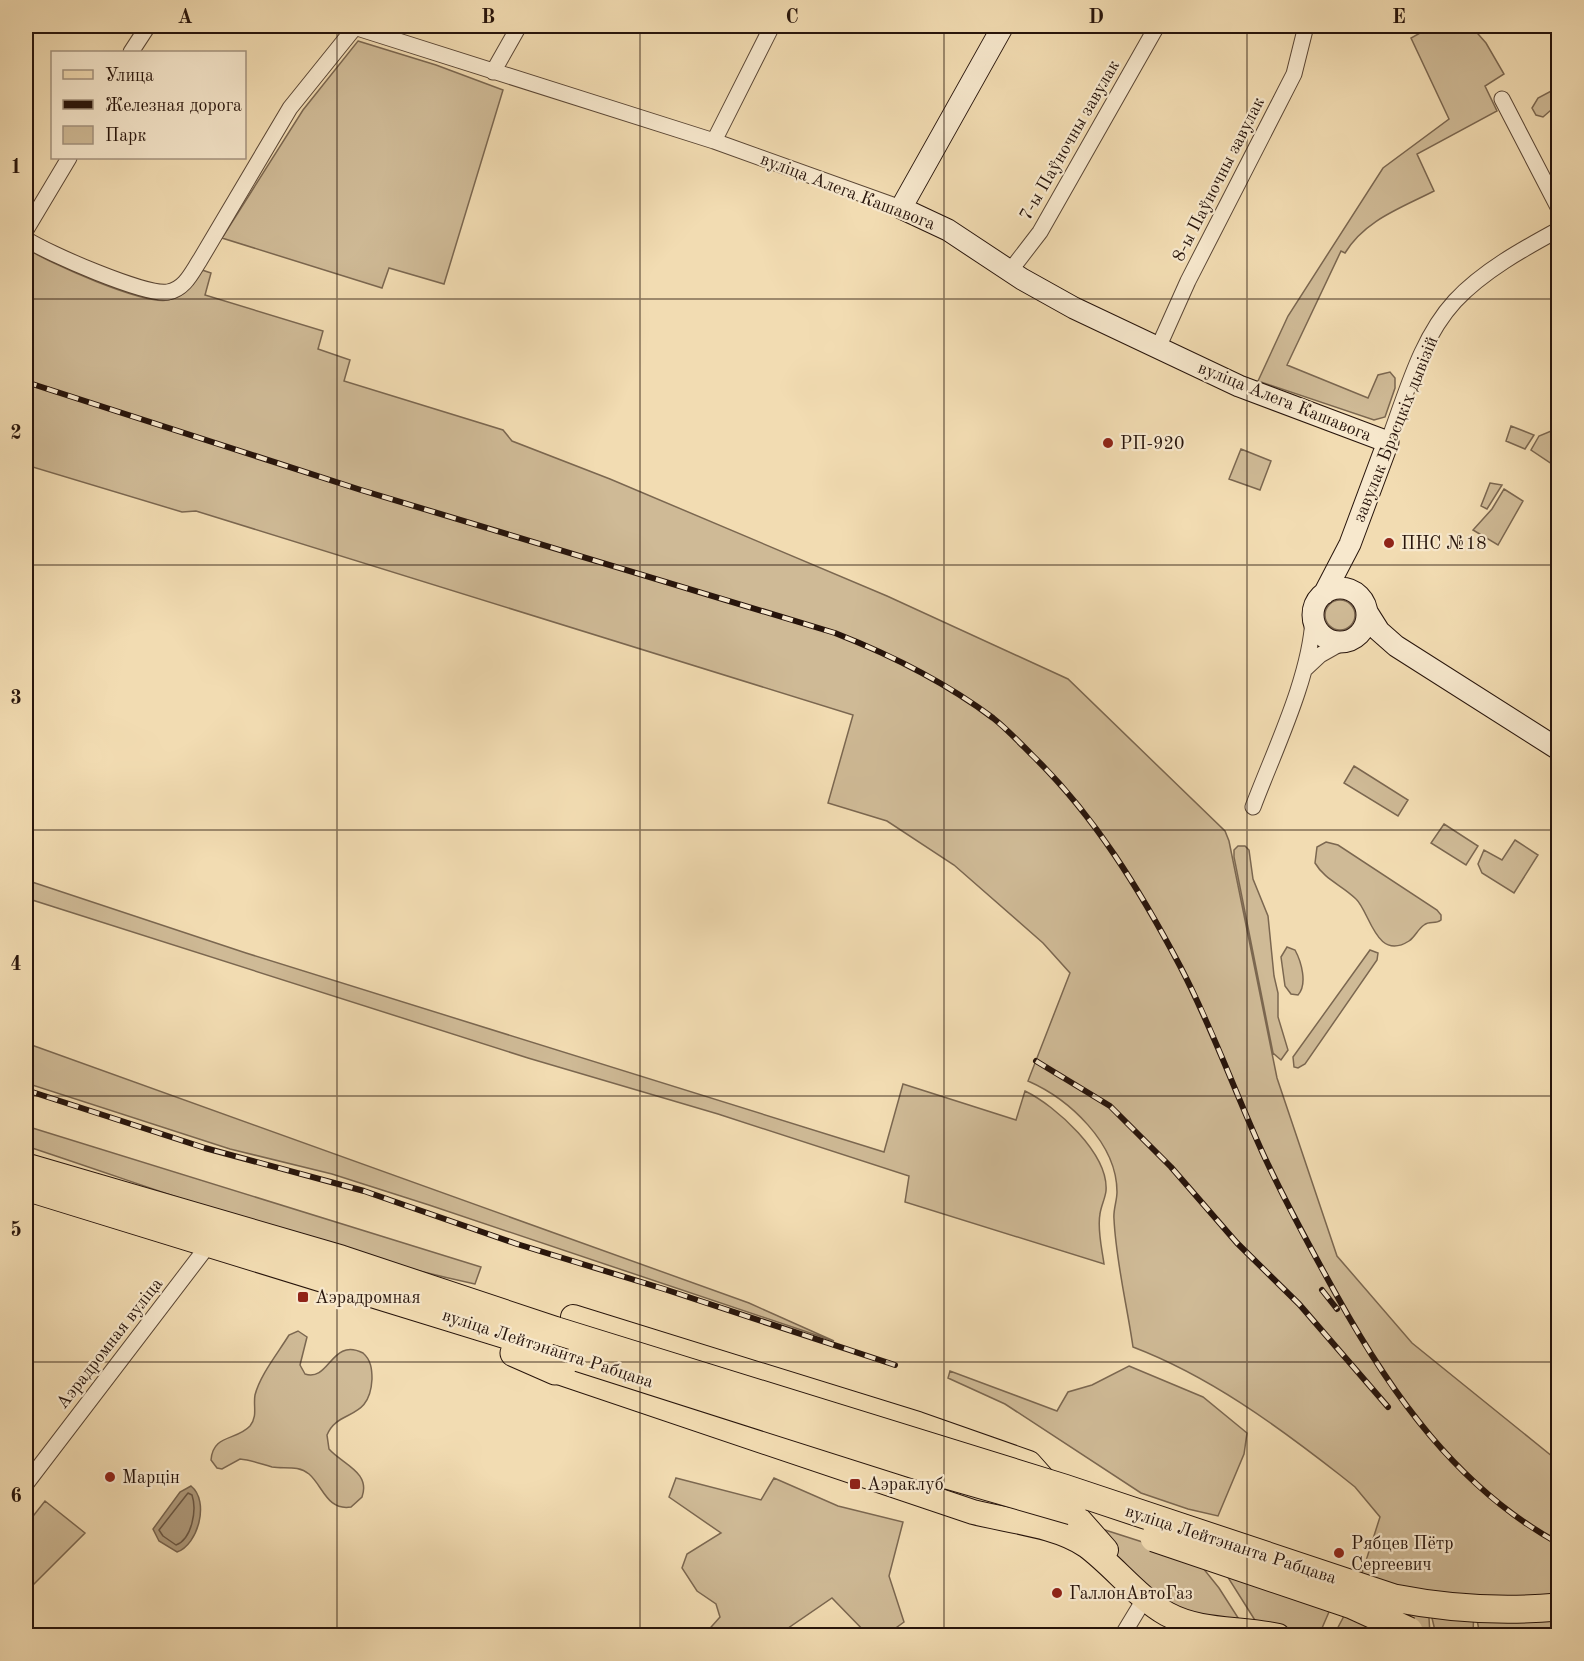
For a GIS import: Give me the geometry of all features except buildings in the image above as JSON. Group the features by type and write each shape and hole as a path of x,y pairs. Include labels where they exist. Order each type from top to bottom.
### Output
{"highway":[{"name":"вуліца Лейтэнанта Рабцава","path":"26,1167 457,1318 559,1342 1064,1488 1394,1598 1443,1608 1492,1610 1558,1607"},
{"name":"вуліца Лейтэнанта Рабцава","path":"26,1187 217,1234 341,1259 435,1289 559,1342 940,1473 1058,1506 1352,1605 1418,1635"}],"main road":[{"name":"вуліца Лейтэнанта Рабцава","path":"559,1342 918,1424 992,1448 1029,1463 1145,1598"},
{"name":"вуліца Лейтэнанта Рабцава","path":"559,1342 896,1484 974,1512 1030,1524 1085,1545 1145,1598"},
{"path":"896,1484 909,1485 918,1481 927,1473 933,1461 935,1443 928,1431 918,1424"},
{"path":"974,1512 959,1502 953,1494 952,1480 958,1463 969,1452 992,1448"},
{"path":"1145,1598 1168,1614 1191,1623 1220,1630 1253,1630 1278,1635"}],"street":[{"path":"132,51 148,26"},
{"path":"26,239 75,264 153,291 168,292 183,285 300,92 354,26"},
{"name":"вуліца Алега Кашавога","path":"354,26 714,141 901,208 948,230 1063,303 1239,386 1388,442"},
{"path":"493,72 519,26"},
{"path":"714,141 772,26"},
{"path":"901,208 1003,26"},
{"name":"7-ы Паўночны завулак","path":"1010,271 1040,232 1157,26"},
{"name":"8-ы Паўночны завулак","path":"1158,348 1192,273 1290,81 1299,59 1306,26"},
{"path":"1502,99 1558,207"},
{"path":"26,230 68,159"},
{"name":"завулак Брэсцкіх дывізій","path":"1324,594 1350,544 1421,357 1436,328 1454,301 1497,267 1558,230"},
{"name":"завулак Брэсцкіх дывізій","path":"1350,544 1349,572 1364,605 1390,642 1558,749"},
{"path":"1252,807 1303,671 1312,637 1315,605 1324,594 1344,588 1364,605 1361,632 1320,655 1303,671"},
{"path":"1313,619 1323,637 1347,641"},
{"name":"завулак Брэсцкіх дывізій","path":"1347,641 1363,639 1390,642"},
{"name":"Аэрадромная вуліца","path":"26,1484 217,1234"},
{"path":"1122,1635 1145,1598"}],"green space":[{"path":"1419,26 1471,26 1486,43 1504,74 1485,86 1497,111 1417,154 1434,191 1373,223 1345,253 1341,251 1287,365 1368,398 1378,375 1390,372 1395,378 1395,388 1385,417 1374,420 1258,381 1288,316 1383,168 1449,119 1411,38 1422,32"},
{"path":"358,41 436,65 503,90 444,284 389,268 382,288 222,238 303,110"},
{"path":"1553,90 1558,91 1558,104 1543,117 1536,115 1532,108 1538,98"},
{"path":"26,248 96,282 156,300 168,300 184,293 202,270 211,273 205,295 323,331 318,349 350,360 344,381 503,430 512,441 610,479 887,596 1068,679 1225,831 1229,841 1277,1078 1337,1256 1412,1343 1558,1461 1558,1635 1480,1635 1474,1605 1473,1635 1436,1635 1428,1601 1430,1635 1334,1635 1355,1595 1380,1517 1355,1487 1266,1420 1188,1372 1133,1347 1117,1251 1114,1216 1117,1192 1115,1174 1109,1157 1100,1140 1074,1111 1044,1089 1028,1081 1070,973 1043,943 954,865 887,821 828,803 853,715 196,511 182,512 26,465"},
{"path":"1511,426 1534,435 1525,449 1506,441"},
{"path":"1556,429 1558,468 1531,450 1539,436"},
{"path":"1241,449 1271,461 1260,490 1229,479"},
{"path":"1490,483 1502,485 1487,509 1481,506"},
{"path":"1504,489 1523,501 1498,545 1473,530 1492,509"},
{"path":"1340,600 1351,604 1355,615 1351,626 1340,630 1329,626 1325,615 1329,604"},
{"path":"1354,766 1408,800 1398,816 1344,783"},
{"path":"1444,824 1478,846 1466,865 1431,843"},
{"path":"1515,840 1538,855 1514,893 1482,873 1478,864 1484,850 1502,860"},
{"path":"1326,842 1338,845 1437,910 1441,915 1441,920 1426,924 1409,941 1398,946 1389,945 1381,940 1356,899 1324,874 1315,863 1317,847"},
{"path":"1238,846 1245,846 1249,850 1253,879 1268,916 1278,993 1278,1017 1288,1050 1281,1060 1273,1053 1234,857 1234,850"},
{"path":"26,880 246,953 884,1152 903,1084 1016,1120 1025,1091 1065,1119 1090,1147 1099,1162 1105,1177 1106,1191 1099,1220 1104,1264 905,1202 909,1176 718,1114 528,1058 29,899 26,907"},
{"path":"1287,947 1295,950 1301,966 1303,985 1298,995 1291,994 1285,986 1281,957"},
{"path":"1370,950 1378,953 1377,960 1305,1064 1298,1068 1294,1067 1293,1057"},
{"path":"26,1043 749,1303 834,1341 332,1174 230,1149 26,1083"},
{"path":"26,1126 481,1267 475,1284 418,1271 305,1239 26,1146"},
{"path":"298,1331 307,1337 300,1365 305,1374 313,1375 320,1372 344,1351 352,1350 363,1353 370,1365 372,1379 366,1402 338,1421 327,1435 329,1449 354,1469 362,1481 364,1488 362,1497 351,1507 336,1505 309,1474 300,1469 272,1467 240,1459 222,1469 217,1468 211,1460 216,1446 250,1426 255,1415 255,1395 261,1380 289,1335"},
{"path":"1129,1366 1203,1397 1247,1433 1244,1454 1218,1516 1188,1509 1141,1493 1005,1404 948,1378 950,1371 1057,1411 1068,1392 1092,1385"},
{"path":"676,1478 761,1500 774,1478 838,1506 903,1522 889,1576 904,1622 886,1635 868,1635 832,1598 778,1635 704,1635 720,1617 716,1604 697,1591 682,1568 687,1554 721,1533 669,1497"},
{"path":"45,1501 85,1533 26,1592 26,1525"},
{"path":"1102,1529 1183,1555 1199,1563 1219,1588 1242,1624 1201,1619 1148,1591 1099,1536"},
{"path":"1222,1568 1332,1605 1319,1635 1296,1635 1258,1625"}],"water":[{"path":"191,1486 200,1502 199,1522 191,1541 177,1552 159,1541 153,1529 180,1492"}],"railway":[{"path":"26,382 361,490 835,633 917,670 993,718 1055,778 1076,803 1096,828 1149,909 1192,989 1254,1134 1282,1193 1337,1296 1380,1368 1404,1403 1458,1467 1522,1521 1558,1543"},
{"path":"1036,1061 1110,1106 1171,1167 1237,1243 1299,1304 1388,1407"},
{"path":"26,1090 205,1148 364,1191 517,1244 664,1289 895,1365"},
{"path":"1322,1290 1337,1309"}],"place":[{"name":"РП-920","path":"1108,443"},
{"name":"ПНС №18","path":"1389,543"},
{"name":"Аэрадромная","path":"303,1297"},
{"name":"Марцін","path":"110,1477"},
{"name":"Аэраклуб","path":"855,1484"},
{"name":"Рябцев Пётр Сергеевич","path":"1339,1553"},
{"name":"ГаллонАвтоГаз","path":"1057,1593"}]}
